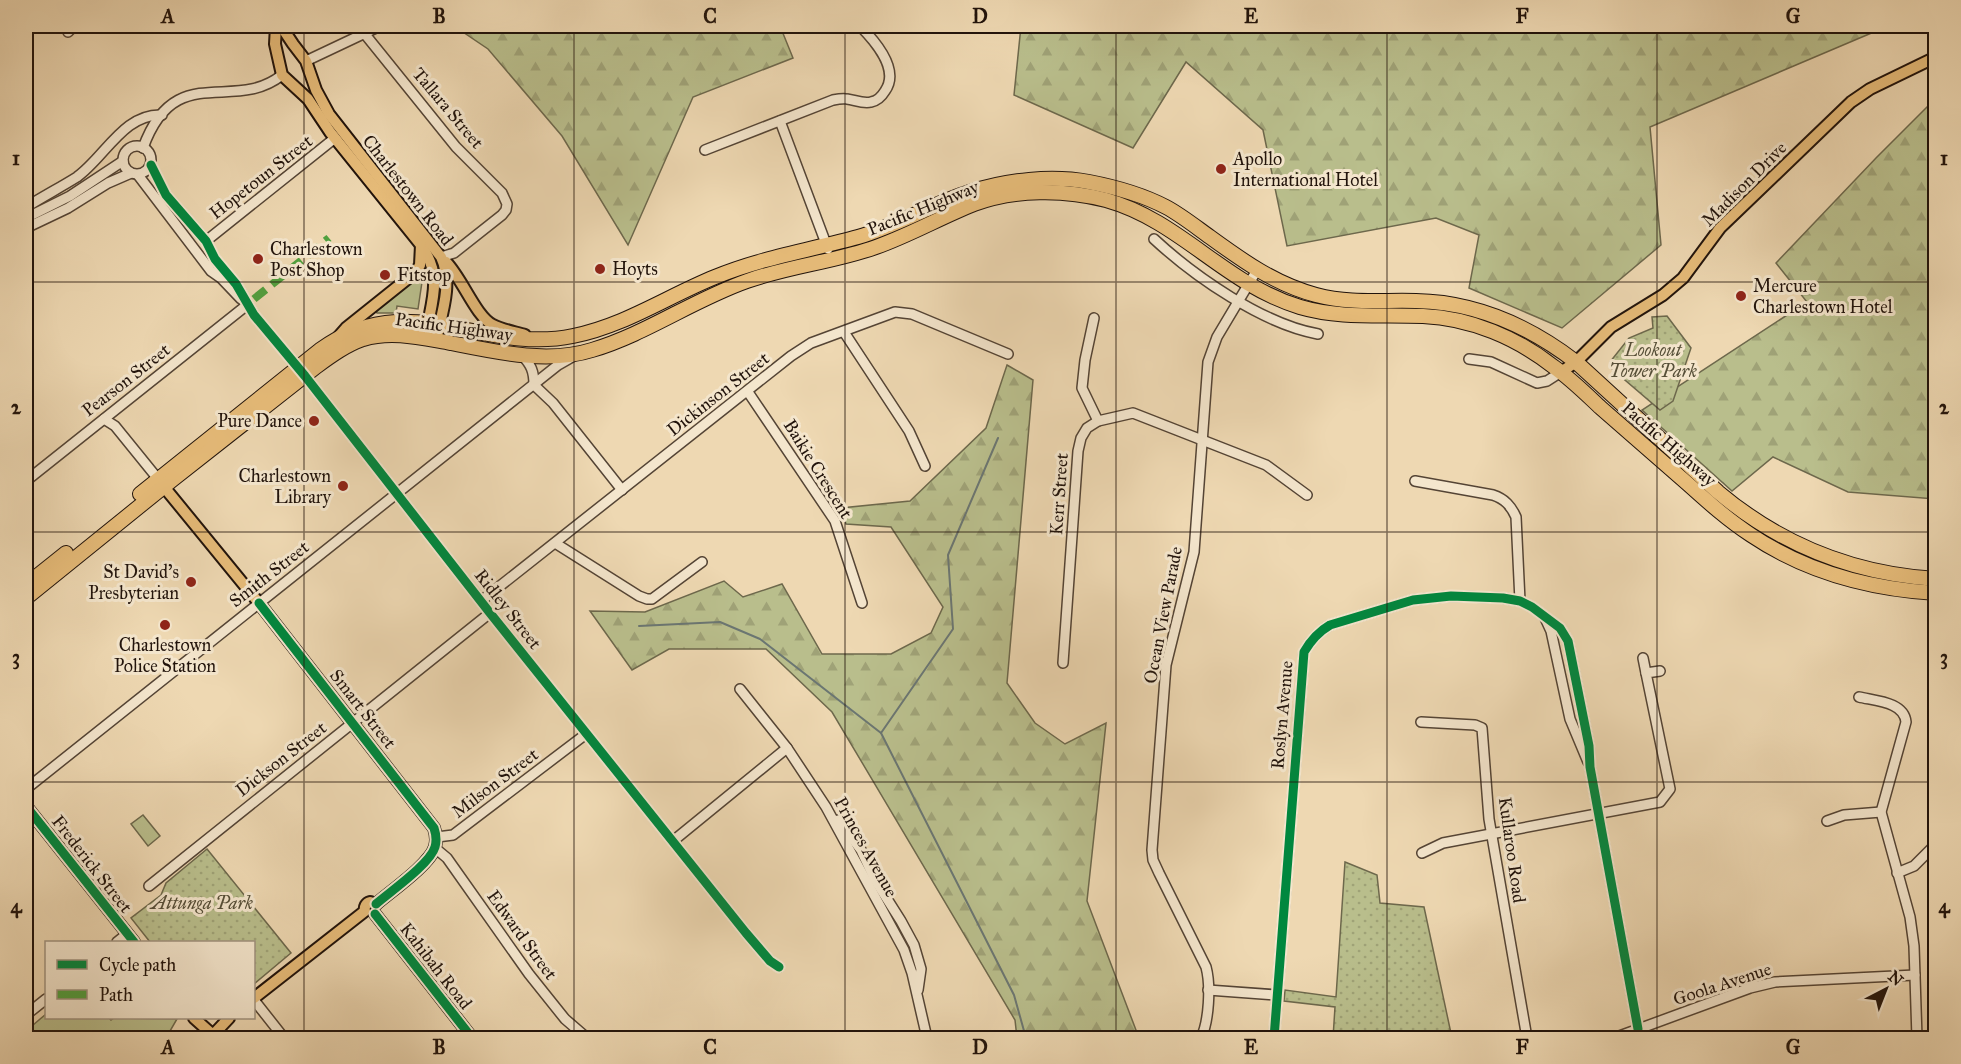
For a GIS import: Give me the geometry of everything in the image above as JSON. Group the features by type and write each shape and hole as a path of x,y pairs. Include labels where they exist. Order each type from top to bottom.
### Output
{"highway":[{"name":"Pacific Highway","path":"26,585 161,483 301,371 339,336 356,328 396,320 521,338 572,336 599,330 714,277 780,256 861,236 969,192 1044,179 1089,182 1117,189 1166,207 1257,270 1280,282 1329,298 1362,302 1439,303 1502,318 1537,335 1576,362 1718,492 1767,528 1792,542 1840,562 1885,573 1935,579"},
{"name":"Pacific Highway","path":"301,371 366,338 391,335 431,339 521,354 549,356 578,354 622,340 712,295 748,280 867,250 900,238 978,202 1026,193 1073,194 1102,199 1132,208 1152,218 1248,285 1273,298 1322,313 1349,316 1425,316 1450,319 1472,324 1513,340 1561,372 1717,509 1762,542 1812,568 1846,579 1879,587 1935,593"},
{"name":"Pacific Highway","path":"26,598 161,483"}],"main road":[{"path":"276,26 274,44 283,74 294,82 303,78 306,62 299,54 289,54 281,60 283,74"},
{"name":"Charlestown Road","path":"281,26 306,62 328,114 441,257 447,278 445,296 434,324"},
{"name":"Madison Drive","path":"1561,372 1576,362 1611,327 1663,296 1683,278 1720,228 1851,102 1870,89 1935,57"},
{"name":"Charlestown Road","path":"283,74 308,99 335,138 421,245 431,262 435,281 434,324 431,339"},
{"path":"339,336 416,272 420,265 421,245"},
{"path":"441,257 459,278 480,313 487,320 495,326 541,339"},
{"name":"Smart Street","path":"161,483 259,603 427,818 434,828 436,842"},
{"name":"Frederick Street","path":"26,806 130,938"},
{"name":"Milson Street","path":"255,998 372,910 428,858 436,842"},
{"name":"Kahibah Road","path":"372,910 472,1038"},
{"path":"196,1019 212,1037 227,1019"}],"street":[{"path":"306,62 380,26"},
{"path":"705,150 833,100 846,98 871,102 882,96 889,86 889,73 877,44 860,26"},
{"name":"Tallara Street","path":"364,33 456,147 505,198 506,210 502,215 454,253 441,257"},
{"path":"143,148 148,133 175,102 188,96 256,88 271,83 283,74"},
{"path":"26,228 108,183 145,172 151,165 150,155 143,148 135,146 128,150 123,160 70,196 27,218 28,206 78,175 133,122 150,114 162,115"},
{"path":"780,121 832,260"},
{"name":"Hopetoun Street","path":"203,238 335,138"},
{"path":"123,160 125,168 134,174"},
{"name":"Ridley Street","path":"151,165 166,195 203,238 236,284 247,305"},
{"name":"Ridley Street","path":"134,174 211,271 247,305 301,371 586,734 746,933 770,961 780,967"},
{"path":"190,242 194,237 203,238"},
{"path":"1154,239 1192,271 1238,301 1289,327 1318,334"},
{"path":"211,271 217,269 220,264"},
{"name":"Ocean View Parade","path":"1202,1038 1206,1020 1209,978 1206,967 1153,860 1152,850 1166,665 1194,552 1208,362 1212,349 1257,270"},
{"name":"Pearson Street","path":"26,481 247,305"},
{"name":"Dickinson Street","path":"481,602 791,356 811,344 895,312 912,314 1008,354"},
{"path":"1094,318 1082,388 1098,421 1133,413 1266,465 1307,495"},
{"path":"844,332 909,431 925,466"},
{"path":"521,354 534,372 534,385 553,403 622,490"},
{"name":"Smith Street","path":"26,789 558,365 578,354"},
{"path":"1469,359 1491,362 1537,383 1547,381 1561,372"},
{"name":"Baikie Crescent","path":"748,392 835,521 862,603"},
{"name":"Smart Street","path":"104,419 113,423 161,483"},
{"name":"Kerr Street","path":"1063,663 1078,451 1081,438 1087,428 1098,421"},
{"path":"1415,481 1493,495 1513,509 1516,518 1520,600"},
{"path":"555,543 647,599 652,599 702,562"},
{"name":"Roslyn Avenue","path":"1274,1038 1304,652 1310,642 1330,625 1413,600 1451,596 1520,600 1560,628 1568,641 1589,746 1590,767 1638,1029"},
{"name":"Dickson Street","path":"149,886 490,613"},
{"name":"Roslyn Avenue","path":"1544,615 1551,631 1570,719 1590,767"},
{"path":"1422,853 1443,843 1656,804 1664,799 1670,789 1644,658"},
{"path":"1646,673 1660,671"},
{"name":"Princes Avenue","path":"740,689 788,748 826,807 904,950 927,1038"},
{"path":"1859,697 1894,706 1903,711 1906,722 1881,812 1910,917 1914,946 1917,1038"},
{"name":"Kullaroo Road","path":"1421,722 1475,725 1482,728 1491,834 1527,1038"},
{"name":"Milson Street","path":"436,842 453,835 586,734"},
{"path":"673,841 788,748"},
{"path":"1827,821 1844,814 1881,812"},
{"name":"Edward Street","path":"436,842 525,969 565,1019 587,1038"},
{"path":"1897,873 1914,866 1935,844"},
{"name":"Goola Avenue","path":"1614,1038 1750,988 1775,982 1915,975"},
{"path":"1208,990 1277,995"},
{"path":"26,1016 45,1000"},
{"path":"255,1000 284,1038"}],"green space":[{"path":"454,26 780,26 793,58 693,97 628,245 562,136 488,49"},
{"path":"1021,26 1888,26 1650,127 1661,245 1562,328 1469,288 1479,235 1436,218 1287,246 1263,130 1186,62 1133,148 1014,95"},
{"path":"1935,99 1935,499 1848,492 1773,457 1732,491 1642,410 1807,302 1776,263"},
{"path":"418,276 422,282 418,309 397,306 396,313 377,313 375,309"},
{"name":"Lookout Tower Park","path":"1667,316 1691,348 1673,401 1660,410 1611,368 1610,362 1629,338 1653,328 1652,317"},
{"path":"1007,365 1033,380 1007,683 1035,723 1065,744 1106,723 1087,901 1139,1038 1017,1038 1015,1020 832,712 766,649 669,649 632,670 590,611 645,612 724,581 743,597 782,584 822,654 891,654 931,633 943,607 891,527 846,524 841,508 910,501 986,428"},
{"path":"143,815 160,836 148,846 131,824"},
{"name":"Attunga Park","path":"207,849 291,953 255,983 255,941 149,941 131,918 161,895 166,883"},
{"path":"1345,862 1377,875 1380,903 1424,907 1452,1038 1333,1038 1335,1007 1284,1001 1285,990 1336,997"},
{"path":"45,1015 45,1019 177,1019 166,1038 26,1038 26,1031"}],"waterway":[{"path":"881,733 953,629 948,555 998,438"},
{"path":"639,626 720,622 760,639 881,733 1014,995 1026,1038"}],"marked path":[{"path":"254,299 329,238"}],"cycle path":[{"path":"151,165 166,195 206,241 215,259 236,284 254,315 305,376 490,613 746,933 770,961 779,967"},
{"path":"1274,1038 1304,652 1315,637 1330,625 1413,600 1451,596 1520,601 1560,628 1568,641 1589,746 1590,767 1638,1029"},
{"path":"259,603 434,828 436,842 432,854 418,869 376,904"},
{"path":"26,806 133,941"},
{"path":"375,914 472,1038"}],"place":[{"name":"Apollo International Hotel","path":"1221,169"},
{"name":"Charlestown Post Shop","path":"258,259"},
{"name":"Hoyts","path":"600,269"},
{"name":"Fitstop","path":"385,275"},
{"name":"Mercure Charlestown Hotel","path":"1741,296"},
{"name":"Pure Dance","path":"314,421"},
{"name":"Charlestown Library","path":"343,486"},
{"name":"St David’s Presbyterian","path":"191,582"},
{"name":"Charlestown Police Station","path":"165,625"}]}
